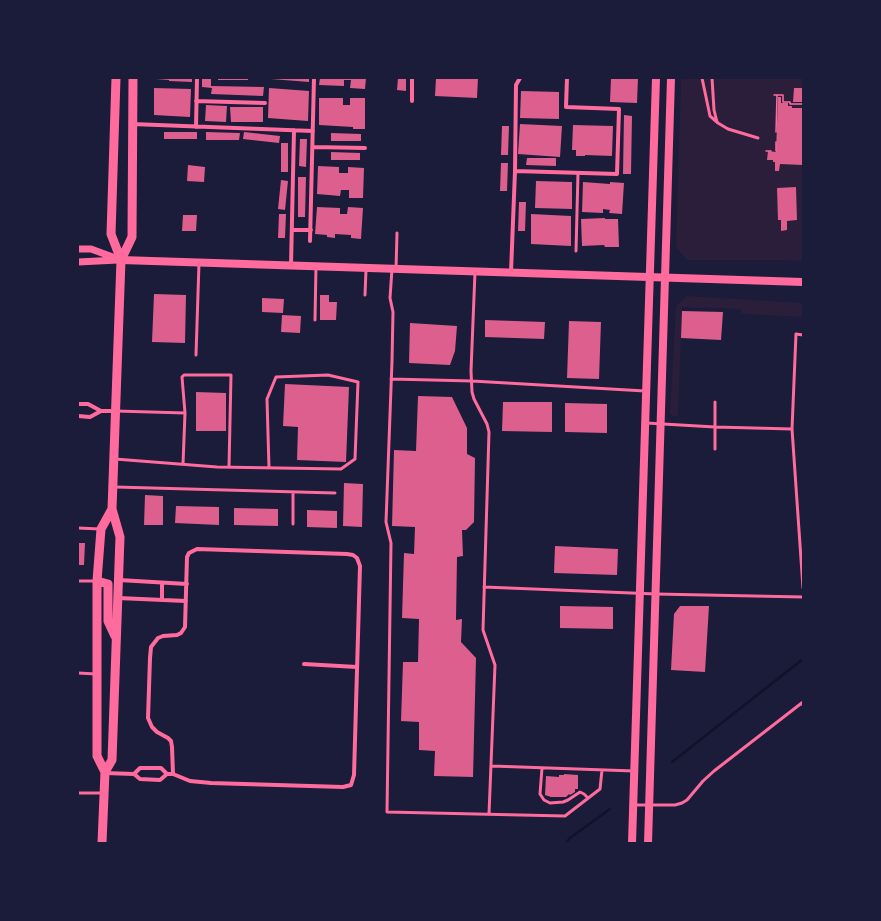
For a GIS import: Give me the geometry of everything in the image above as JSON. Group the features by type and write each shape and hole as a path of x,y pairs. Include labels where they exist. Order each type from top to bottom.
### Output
{"main road":[{"path":"102,843 105,772 112,760 120,537 112,509 121,260 111,234 116,78"},
{"path":"121,260 132,237 133,78"},
{"path":"632,843 656,78"},
{"path":"648,843 672,78"},
{"path":"121,260 803,282"},
{"path":"105,772 97,756 97,581 101,529 112,509"},
{"path":"97,581 108,584 108,621 116,639"}],"street":[{"path":"196,127 197,78"},
{"path":"310,242 314,78"},
{"path":"412,78 412,100"},
{"path":"511,272 516,85 520,78"},
{"path":"514,171 616,174 619,109 566,107 567,78"},
{"path":"196,101 265,103"},
{"path":"132,124 313,131"},
{"path":"291,266 294,130"},
{"path":"313,147 365,148"},
{"path":"292,230 311,230"},
{"path":"78,249 91,249 121,260"},
{"path":"78,262 121,260"},
{"path":"78,404 88,404 101,411 115,412"},
{"path":"78,416 90,417 101,411"},
{"path":"105,772 134,774 140,779 160,780 167,774 173,774 190,781 211,783 343,787 351,785 354,775 360,566 359,561 353,555 197,549 189,553 187,557 184,630 177,635 158,638 151,647 150,658 148,718 152,727 170,741 172,747 173,774"},
{"path":"119,580 187,584"},
{"path":"162,583 162,600"},
{"path":"118,598 186,601"},
{"path":"304,664 357,667"},
{"path":"134,774 140,768 160,768 167,774"}],"lane":[{"path":"702,78 710,116 728,130 758,138"},
{"path":"712,78 714,110 718,123"},
{"path":"576,251 578,173"},
{"path":"397,233 390,298 393,312 386,522 392,543 386,812 565,816 600,789 602,770"},
{"path":"196,355 199,263"},
{"path":"315,320 316,266"},
{"path":"365,295 366,268"},
{"path":"475,271 472,381 474,399 487,424 489,432 484,630 495,665 489,814"},
{"path":"803,335 796,334 792,429 803,588"},
{"path":"183,464 185,413 182,377 184,374 231,375 229,467"},
{"path":"114,459 229,467 269,468 341,469 355,459 358,382 328,375 276,377 267,399 269,468"},
{"path":"391,379 472,381 645,391"},
{"path":"715,402 715,449"},
{"path":"115,412 185,413"},
{"path":"644,423 792,429"},
{"path":"113,487 335,493"},
{"path":"293,524 294,492"},
{"path":"78,528 101,529"},
{"path":"78,581 97,581"},
{"path":"484,587 640,594 803,597"},
{"path":"78,673 97,674"},
{"path":"633,805 674,805 687,800 714,770 803,701"},
{"path":"492,766 634,771"},
{"path":"542,768 540,794 544,800 550,802 563,802 580,792 588,798"},
{"path":"78,793 104,793"}],"path":[{"path":"776,132 776,95 783,95 783,102 803,104"},
{"path":"776,142 776,152"},
{"path":"766,151 771,152"}],"shaded area":[{"path":"681,78 803,78 803,261 687,260 676,247"},
{"path":"687,296 803,303 803,317 741,314 741,309 682,307 678,416 673,416 670,413 676,306"}],"building":[{"path":"156,78 192,78 192,82 169,81"},
{"path":"202,78 211,78 211,86 264,87 263,96 211,94 212,88 202,87"},
{"path":"218,78 248,78 248,80 218,80"},
{"path":"309,78 309,82 271,79"},
{"path":"320,78 366,78 365,89 350,88 351,80 344,80 344,86 319,85"},
{"path":"398,78 406,78 406,91 397,90"},
{"path":"436,78 478,78 477,98 435,96"},
{"path":"611,78 638,78 637,103 610,102"},
{"path":"154,88 191,89 190,117 154,115"},
{"path":"269,88 309,91 308,121 268,118"},
{"path":"794,88 803,88 803,102 793,102"},
{"path":"521,91 559,92 559,119 520,118"},
{"path":"778,97 781,97 781,103 788,103 788,106 792,106 792,108 803,108 803,165 780,164 779,171 775,171 775,162 773,162 773,160 767,160 768,151 776,152"},
{"path":"319,98 343,98 343,105 350,105 350,98 365,98 365,129 319,125"},
{"path":"206,105 227,106 226,122 205,121"},
{"path":"230,107 263,107 263,122 231,122"},
{"path":"624,115 632,116 631,174 623,174"},
{"path":"520,124 562,126 560,157 518,154"},
{"path":"573,125 613,126 612,156 576,156 576,150 572,150"},
{"path":"502,126 509,126 508,155 501,155"},
{"path":"164,132 197,132 197,139 164,139"},
{"path":"206,132 240,133 239,140 206,140"},
{"path":"244,132 280,136 279,143 243,139"},
{"path":"331,133 361,134 361,141 331,141"},
{"path":"300,139 307,139 306,167 299,166"},
{"path":"281,143 288,143 288,172 281,172"},
{"path":"331,152 360,153 360,160 331,160"},
{"path":"527,158 556,158 556,166 526,165"},
{"path":"501,163 508,163 507,191 500,191"},
{"path":"188,165 205,167 204,182 187,181"},
{"path":"318,166 339,167 339,173 348,173 348,167 364,168 363,198 349,198 349,190 341,190 340,196 317,194"},
{"path":"298,177 306,177 305,217 298,217"},
{"path":"281,180 288,181 285,210 278,209"},
{"path":"536,181 572,182 572,209 535,208"},
{"path":"583,182 610,184 610,182 624,183 622,214 609,213 610,210 603,209 603,213 582,212"},
{"path":"796,187 797,220 787,221 787,230 781,231 781,220 778,220 777,188"},
{"path":"519,202 526,202 525,231 518,231"},
{"path":"317,207 340,208 340,214 347,214 348,207 363,208 361,239 351,238 351,235 335,234 335,238 327,237 327,235 315,234"},
{"path":"279,214 286,214 285,238 278,238"},
{"path":"531,214 571,216 571,246 531,244"},
{"path":"183,215 197,215 196,231 182,231"},
{"path":"581,219 618,219 619,247 605,247 604,245 582,246"},
{"path":"154,294 186,295 185,343 152,342"},
{"path":"320,295 329,295 329,302 337,302 336,320 320,320"},
{"path":"262,298 284,299 283,313 262,312"},
{"path":"682,311 723,312 721,340 681,338"},
{"path":"282,315 301,316 300,333 281,332"},
{"path":"485,320 545,322 544,339 485,337"},
{"path":"569,321 601,322 599,379 567,378"},
{"path":"410,323 457,326 455,351 450,365 409,363"},
{"path":"285,384 349,387 346,462 297,460 298,427 283,426"},
{"path":"196,392 226,393 226,431 196,431"},
{"path":"418,396 452,397 467,428 467,454 475,458 474,522 466,530 462,530 463,556 457,557 456,620 462,619 461,642 476,658 473,777 434,776 435,751 419,750 419,722 401,721 403,662 418,662 419,619 402,618 404,553 414,554 415,527 392,526 394,450 416,451"},
{"path":"503,402 552,402 552,432 502,431"},
{"path":"565,403 607,404 607,433 565,432"},
{"path":"344,483 363,484 362,527 343,526"},
{"path":"145,495 163,496 163,525 144,525"},
{"path":"176,506 219,507 219,525 175,523"},
{"path":"234,508 278,509 278,526 234,525"},
{"path":"307,510 337,511 337,528 307,527"},
{"path":"78,543 85,543 84,565 78,565"},
{"path":"555,546 618,549 617,575 554,573"},
{"path":"560,606 613,607 613,629 560,628"},
{"path":"680,606 709,606 705,672 671,670 674,614"},
{"path":"559,775 578,775 578,789 575,789 575,792 566,797 551,797 545,795 546,776 559,777"}],"waterway":[{"path":"672,762 803,659"},
{"path":"566,843 570,838 610,809"}]}
